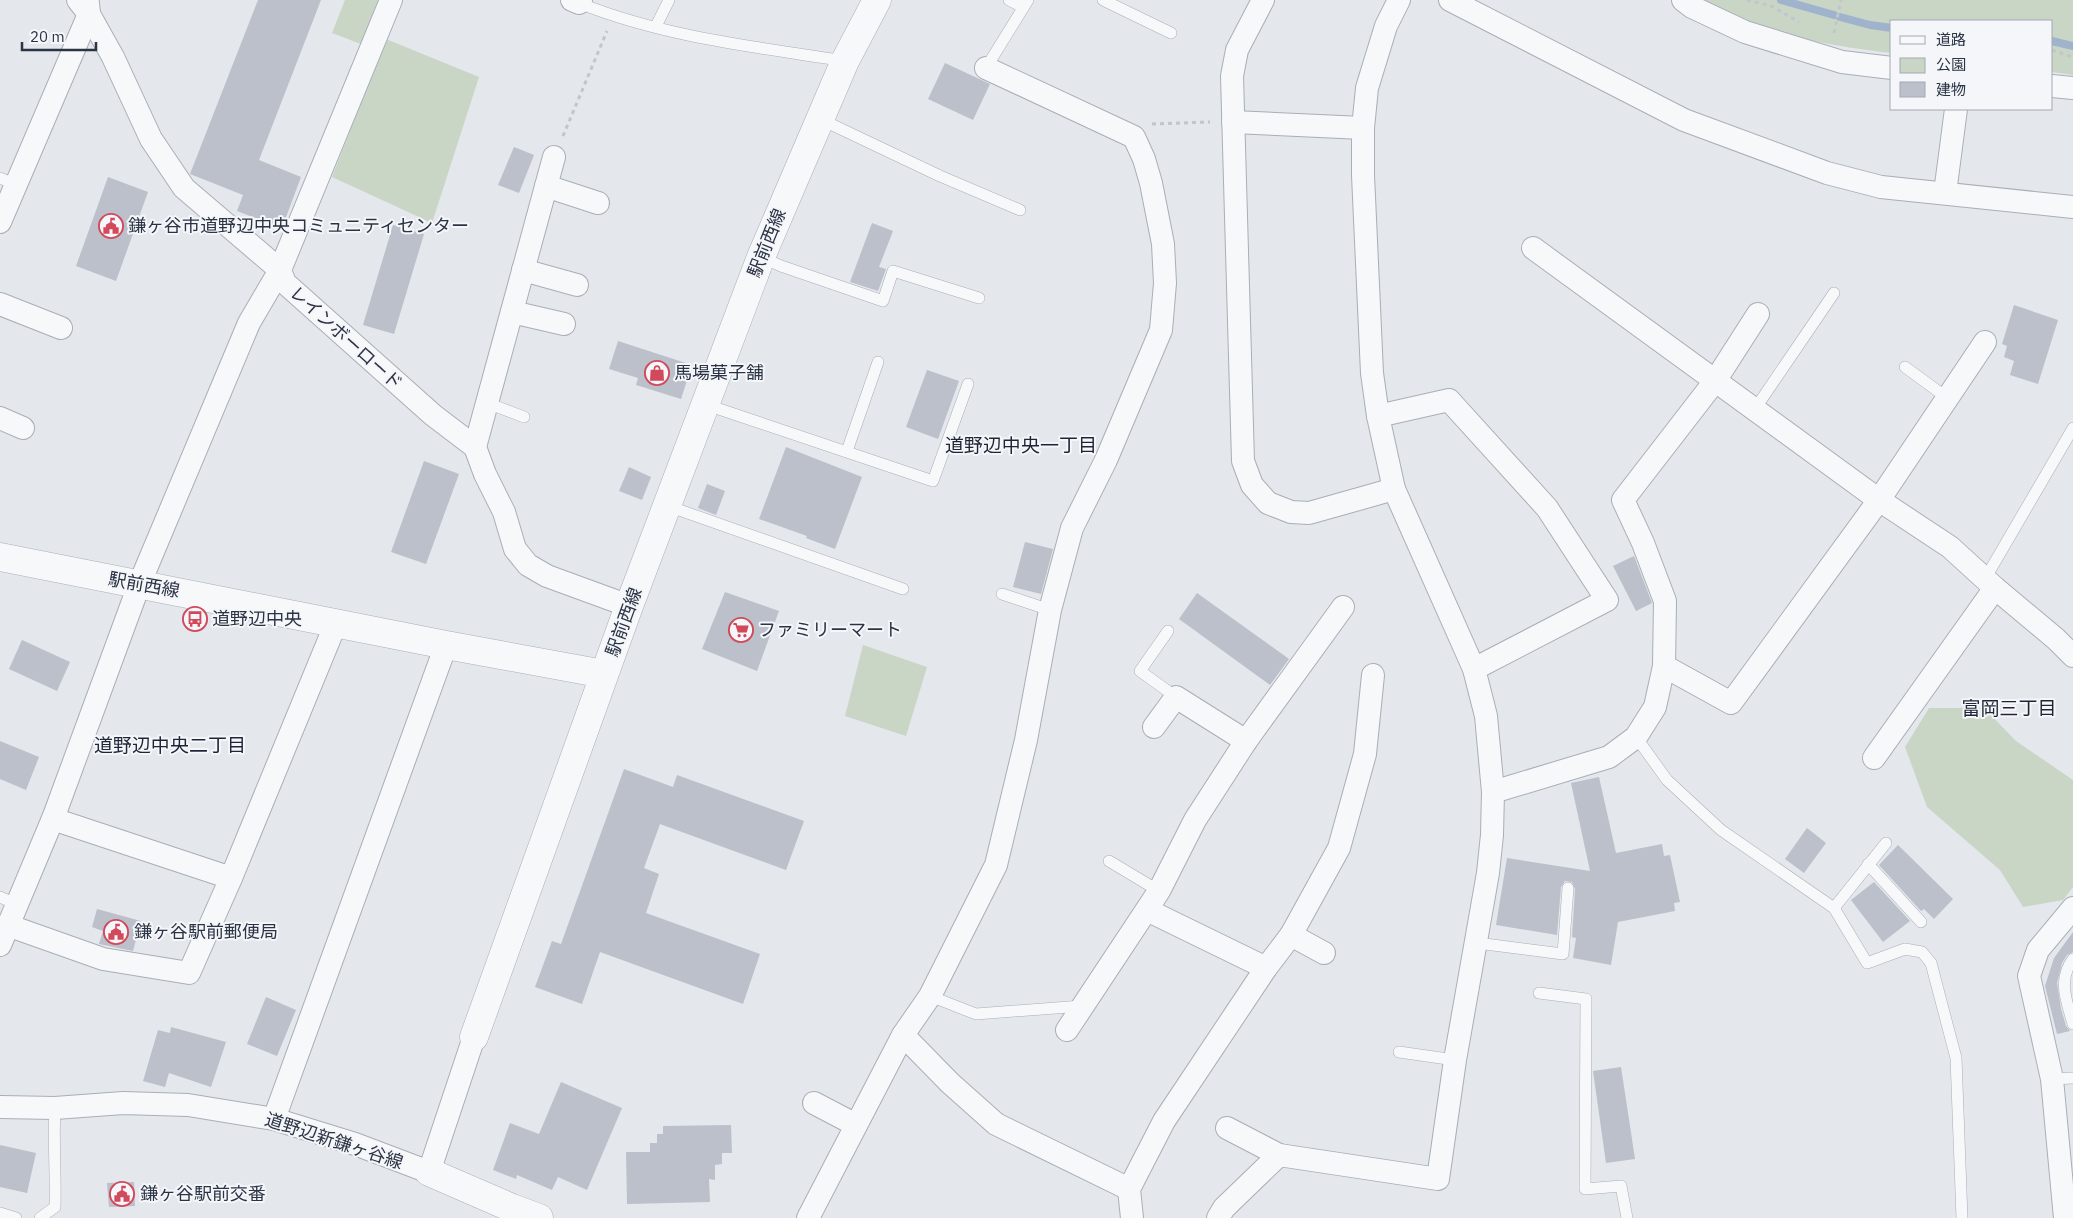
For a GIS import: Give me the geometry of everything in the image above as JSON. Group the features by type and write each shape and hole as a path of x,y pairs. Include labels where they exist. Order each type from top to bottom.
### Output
{"street":[{"path":"336,623 231,878 189,973 103,959 4,935 8,901 52,819 139,585 249,323 280,270 391,0"},
{"name":"駅前西線","path":"0,558 604,674 668,506 704,404 761,257 845,62 877,0"},
{"path":"1264,0 1237,50 1232,76 1243,461 1252,485 1268,503 1291,512 1309,513 1394,489"},
{"path":"1227,1128 1279,1155 1438,1179 1455,1060 1488,874 1492,835 1493,792 1486,716 1474,669 1394,489 1378,416 1372,373 1363,175 1363,128 1367,88 1386,26 1399,0"},
{"path":"1450,0 1684,120 1827,173 1881,186 2073,207"},
{"path":"1683,0 1692,7 1745,32 1842,62 1890,68"},
{"path":"0,222 8,181 85,5"},
{"name":"レインボーロード","path":"85,5 113,57 151,139 184,188 280,270 285,283 299,296 433,415 475,447"},
{"path":"808,1218 903,1035 930,996 996,865 1026,740 1050,610 1072,528 1106,460 1161,330 1164,282 1163,244 1152,183 1134,137 986,68"},
{"path":"2053,86 2073,88"},
{"path":"1945,193 1956,110"},
{"path":"1234,122 1363,128"},
{"path":"554,157 475,447 485,474 504,512 515,549 528,565 547,576 629,606"},
{"path":"546,186 598,203"},
{"path":"1533,248 1879,500 1950,547 2056,638 2073,656"},
{"path":"524,270 577,284"},
{"path":"0,304 61,328"},
{"path":"512,312 564,324"},
{"path":"1493,792 1609,757 1636,738 1656,707 1664,666 1664,601 1643,544 1623,500 1715,381 1758,314"},
{"path":"1664,666 1731,703 1879,500 1984,342"},
{"path":"1378,416 1449,400 1547,508 1607,600 1474,669"},
{"path":"0,418 23,428"},
{"path":"1874,758 1990,583"},
{"path":"1067,1030 1159,891 1195,820 1246,741 1343,607"},
{"path":"274,1119 446,645"},
{"path":"429,1172 474,1037 604,674"},
{"path":"1132,1218 1129,1190 1164,1121 1266,968 1291,935 1339,848 1365,754 1373,675"},
{"path":"1154,727 1176,697 1246,741"},
{"path":"52,819 231,878"},
{"path":"2065,1218 2062,1079 2029,976 2038,950 2073,908"},
{"path":"1147,910 1266,968"},
{"path":"1291,935 1324,953"},
{"path":"903,1035 950,1083 996,1124 1129,1190"},
{"name":"道野辺新鎌ヶ谷線","path":"0,1107 54,1108 123,1103 188,1105 274,1119 355,1144 540,1218"},
{"path":"814,1103 856,1125"},
{"path":"1218,1218 1224,1208 1279,1155"}],"lane":[{"path":"656,26 669,0"},
{"path":"986,68 1026,3 1009,0"},
{"path":"1103,0 1171,33"},
{"path":"577,1 613,17 709,39 845,62"},
{"path":"820,119 940,176 1020,210"},
{"path":"761,257 781,266 883,300 893,271 979,298"},
{"path":"1755,409 1834,292"},
{"path":"848,451 878,362"},
{"path":"1905,367 1946,397"},
{"path":"704,404 933,481 968,384"},
{"path":"488,403 524,417"},
{"path":"1990,583 2073,428"},
{"path":"668,506 902,589"},
{"path":"1002,594 1050,610"},
{"path":"1168,631 1140,671 1176,697"},
{"path":"1636,738 1667,780 1721,830 1834,908 1867,963 1904,949 1922,952 1931,963 1956,1058 1962,1218"},
{"path":"1834,908 1886,843"},
{"path":"1109,861 1159,891"},
{"path":"1868,864 1921,922"},
{"path":"1477,943 1563,954 1568,888"},
{"path":"2073,960 2066,968 2063,986 2073,1024"},
{"path":"1539,993 1586,999 1585,1189 1621,1186 1627,1218"},
{"path":"930,996 976,1014 1082,1006"},
{"path":"1399,1052 1455,1060"},
{"path":"40,1218 55,1207 54,1108"},
{"path":"0,1213 16,1218"}],"path":[{"path":"1747,0 1771,6 1806,24"},
{"path":"1834,33 1841,0"},
{"path":"554,157 613,17"},
{"path":"1825,30 1840,35"},
{"path":"2053,50 2073,57"},
{"path":"1134,137 1152,123 1234,122"}],"green space":[{"path":"345,0 378,0 361,44 332,33"},
{"path":"1704,0 2073,0 2073,75 2053,72 2053,20 1890,20 1890,53 1835,45 1797,37 1759,27 1722,11"},
{"path":"386,39 479,77 432,223 332,177"},
{"path":"863,645 927,667 906,736 845,716"},
{"path":"1929,708 1984,708 2016,741 2073,780 2073,887 2063,900 2023,907 2000,870 1927,807 1905,747"}],"building":[{"path":"258,0 321,0 259,160 301,177 282,228 237,211 243,195 190,174"},
{"path":"945,63 990,84 973,120 928,99"},
{"path":"514,147 534,155 519,193 498,185"},
{"path":"108,177 148,192 116,281 76,266"},
{"path":"872,223 893,231 879,267 886,269 878,291 850,282"},
{"path":"393,225 424,234 394,334 363,325"},
{"path":"2014,305 2058,320 2038,384 2010,375 2014,361 2004,357 2007,346 2002,344"},
{"name":"馬場菓子舗","path":"618,341 692,365 681,399 636,385 638,378 609,369"},
{"path":"927,370 959,381 938,439 906,427"},
{"path":"786,447 862,477 835,549 806,538 807,536 759,519"},
{"path":"424,461 459,474 426,564 391,552"},
{"path":"629,467 651,477 642,500 619,491"},
{"path":"707,484 725,491 716,515 698,508"},
{"path":"1025,542 1053,549 1041,594 1013,587"},
{"path":"1634,556 1652,603 1636,611 1613,566"},
{"name":"ファミリーマート","path":"725,592 779,611 757,671 702,649"},
{"path":"1197,593 1289,659 1270,685 1179,619"},
{"path":"22,640 70,662 57,691 9,669"},
{"path":"0,741 39,757 26,790 0,779"},
{"path":"624,769 673,787 677,775 804,821 786,870 660,824 644,868 659,874 646,913 760,954 743,1004 600,952 582,1004 535,987 552,941 561,944"},
{"path":"1599,777 1616,853 1662,844 1664,856 1670,855 1680,902 1674,903 1675,911 1618,922 1611,965 1573,958 1576,938 1572,937 1575,889 1572,882 1565,881 1561,887 1557,935 1496,925 1507,858 1590,871 1571,783"},
{"path":"1807,828 1826,843 1804,873 1785,859"},
{"path":"1898,845 1953,899 1934,919 1924,909 1921,911 1879,865"},
{"path":"1874,882 1910,921 1883,942 1851,900"},
{"path":"97,909 141,921 133,951 99,944 103,931 92,927"},
{"path":"2073,932 2073,952 2067,955 2062,963 2057,983 2061,1009 2066,1026 2070,1031 2057,1034 2045,986 2054,958"},
{"path":"266,997 296,1010 277,1056 247,1044"},
{"path":"171,1027 226,1042 211,1087 169,1073 165,1087 143,1081 158,1030 170,1033"},
{"path":"1621,1067 1635,1159 1606,1163 1593,1071"},
{"path":"561,1082 622,1108 587,1190 558,1177 552,1190 517,1175 516,1179 493,1170 510,1123 539,1134"},
{"path":"731,1125 732,1153 722,1153 722,1164 715,1165 715,1180 709,1179 710,1202 627,1204 626,1152 650,1152 650,1143 657,1143 657,1134 663,1134 663,1126"},
{"path":"0,1145 36,1153 27,1193 0,1187"},
{"path":"134,1182 135,1206 109,1207 107,1183"}],"waterway":[{"path":"1781,0 1834,15"},
{"path":"1840,17 1870,25 1890,28"},
{"path":"2053,41 2073,46"}],"place":[{"name":"鎌ヶ谷市道野辺中央コミュニティセンター","path":"111,226"},
{"name":"馬場菓子舗","path":"657,373"},
{"name":"道野辺中央","path":"195,619"},
{"name":"ファミリーマート","path":"741,630"},
{"name":"鎌ヶ谷駅前郵便局","path":"116,932"},
{"name":"鎌ヶ谷駅前交番","path":"122,1194"}],"district":[{"name":"道野辺中央一丁目","path":"1021,445"},
{"name":"富岡三丁目","path":"2009,708"},
{"name":"道野辺中央二丁目","path":"170,745"}]}
